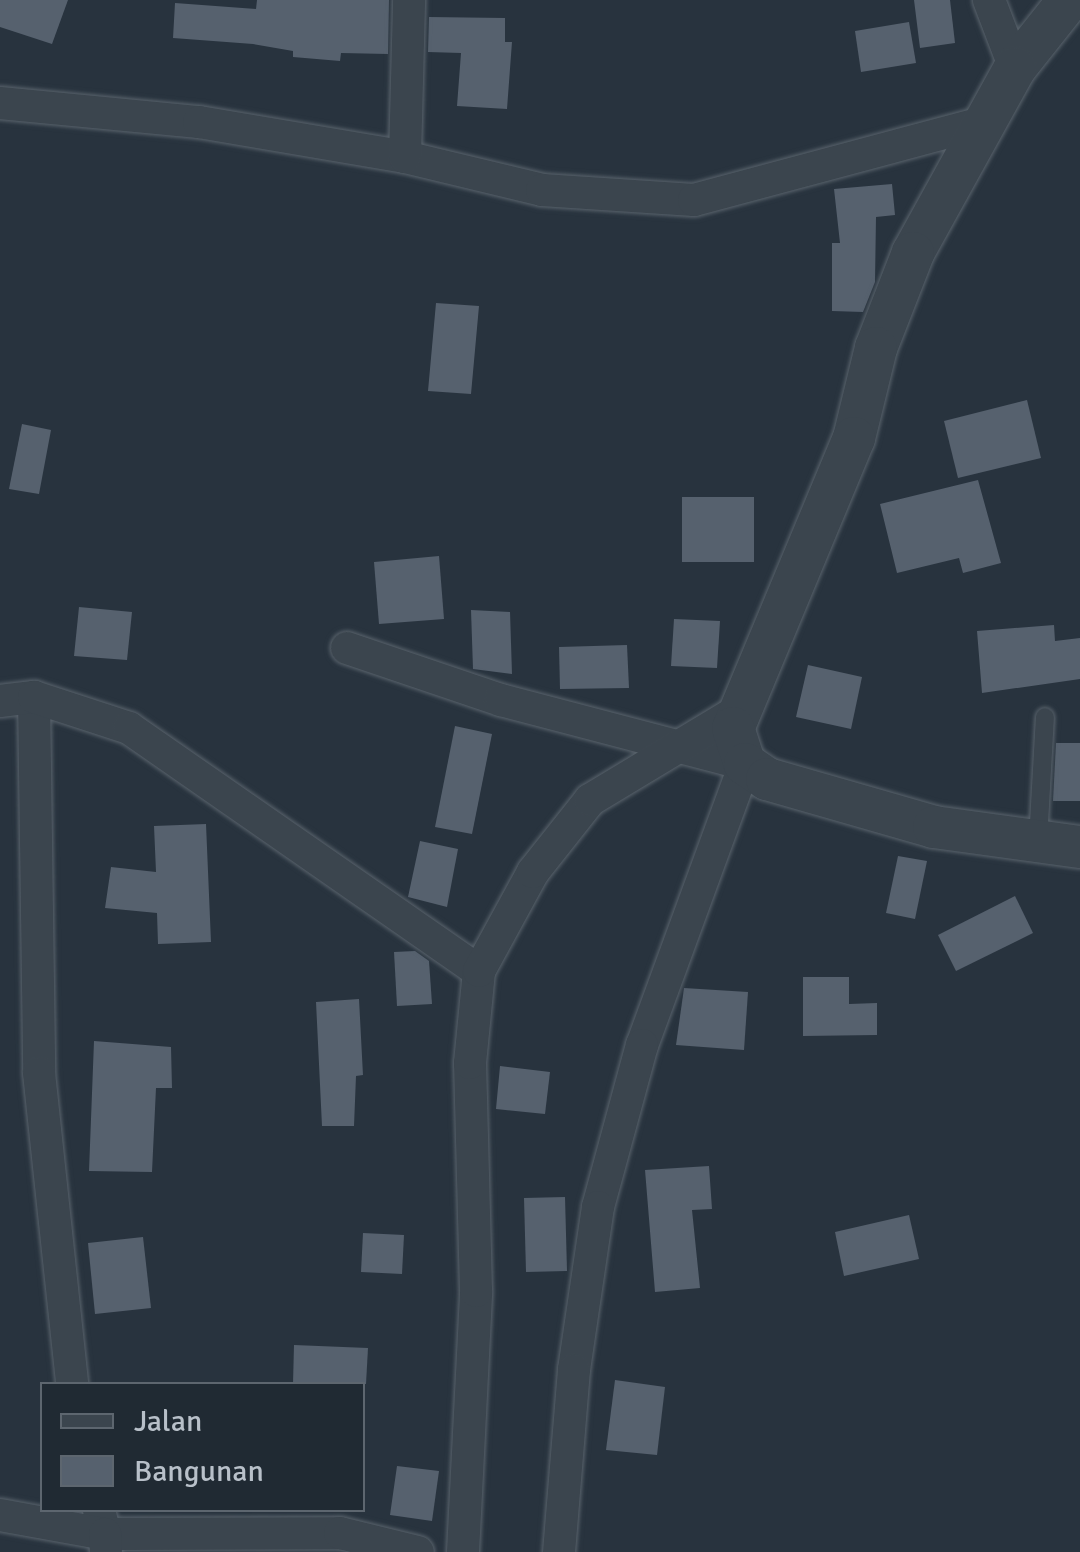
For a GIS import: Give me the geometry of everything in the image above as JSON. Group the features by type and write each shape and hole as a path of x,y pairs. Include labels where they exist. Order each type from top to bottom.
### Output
{"street":[{"path":"405,158 409,0"},
{"path":"989,0 1015,68"},
{"path":"559,1552 572,1388 598,1206 642,1046 745,764 733,728 854,438 876,348 913,252 1015,68 1069,0"},
{"path":"0,103 198,122 405,158 542,190 694,200 982,123"},
{"path":"347,648 680,750 745,764 767,778 875,812 1080,847"},
{"path":"0,701 34,698 130,728 479,971"},
{"path":"34,698 38,1073 72,1382"},
{"path":"463,1552 476,1290 470,1063 479,971 533,872 590,800 680,750 739,710"},
{"path":"0,1515 103,1532 340,1533 418,1552"}],"lane":[{"path":"1038,841 1044,718"}],"building":[{"path":"0,0 68,0 52,44 0,27"},
{"path":"257,0 389,0 388,54 341,53 340,61 293,57 293,51 253,44 173,38 175,3 256,9"},
{"path":"914,0 950,0 955,43 920,48"},
{"path":"429,17 505,18 505,42 512,42 507,109 457,106 461,53 428,52"},
{"path":"909,22 916,63 861,72 855,31"},
{"path":"892,184 895,215 876,217 875,282 863,312 832,311 832,243 840,243 834,189"},
{"path":"436,303 479,306 471,394 428,391"},
{"path":"1027,400 1041,458 958,478 944,421"},
{"path":"22,424 51,430 39,494 9,489"},
{"path":"978,480 1001,563 963,573 959,558 897,573 880,504"},
{"path":"682,497 754,497 754,562 682,562"},
{"path":"439,556 444,619 379,624 374,562"},
{"path":"79,607 132,612 127,660 74,656"},
{"path":"471,610 510,612 512,674 473,669"},
{"path":"674,619 720,621 717,668 671,666"},
{"path":"1054,625 1055,641 1080,638 1080,679 982,693 977,631"},
{"path":"627,645 629,688 560,689 559,647"},
{"path":"808,665 862,677 851,729 796,717"},
{"path":"455,726 492,734 472,834 435,827"},
{"path":"1056,743 1080,743 1080,801 1053,801"},
{"path":"206,824 211,942 158,944 157,913 105,908 111,867 156,872 154,826"},
{"path":"420,841 458,849 447,907 408,897"},
{"path":"898,856 927,861 915,919 886,913"},
{"path":"1015,896 1033,933 956,971 938,935"},
{"path":"415,951 429,961 432,1004 397,1006 394,952"},
{"path":"803,977 849,977 849,1004 877,1003 877,1035 803,1036"},
{"path":"684,988 748,992 744,1050 676,1045"},
{"path":"359,999 363,1075 356,1076 354,1126 322,1126 316,1002"},
{"path":"94,1041 171,1047 172,1088 156,1088 152,1172 89,1171"},
{"path":"500,1066 550,1072 545,1114 496,1109"},
{"path":"709,1166 712,1209 692,1210 700,1288 655,1292 645,1170"},
{"path":"565,1197 567,1271 526,1272 524,1198"},
{"path":"909,1215 919,1259 844,1276 835,1232"},
{"path":"363,1233 404,1235 402,1274 361,1272"},
{"path":"143,1237 151,1308 95,1314 88,1243"},
{"path":"294,1345 368,1348 366,1384 293,1382"},
{"path":"615,1380 665,1387 657,1455 606,1450"},
{"path":"397,1466 439,1471 432,1521 390,1515"}]}
